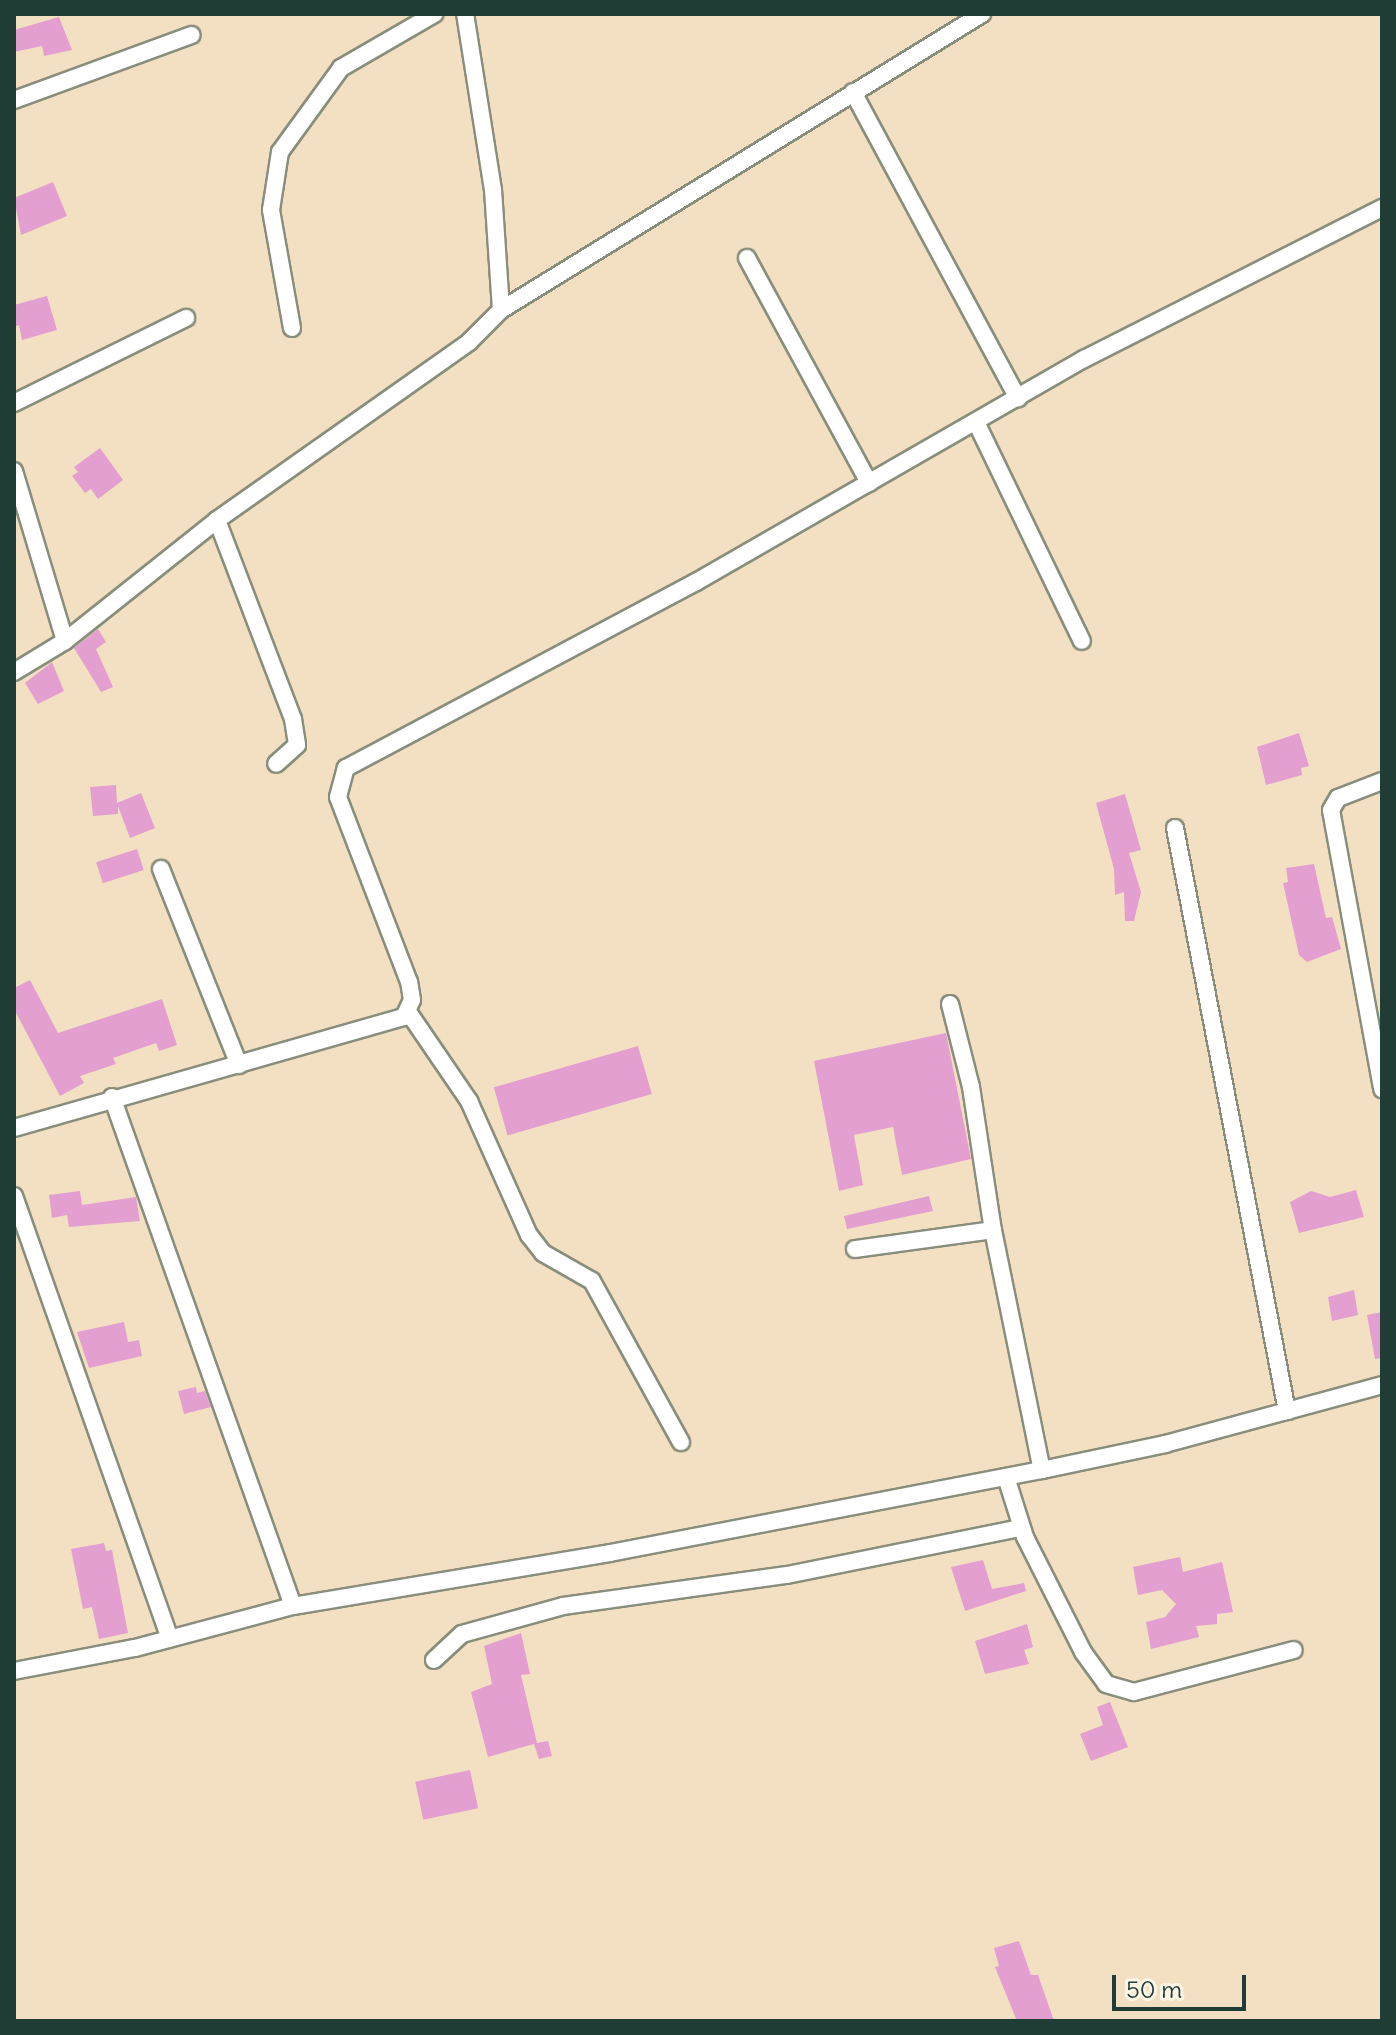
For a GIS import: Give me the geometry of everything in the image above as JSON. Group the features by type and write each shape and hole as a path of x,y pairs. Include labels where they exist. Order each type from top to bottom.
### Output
{"street":[{"path":"292,328 271,210 280,152 341,68 434,14"},
{"path":"465,14 493,190 501,310"},
{"path":"14,672 65,641 217,520 469,342 501,310 982,14"},
{"path":"14,100 192,35"},
{"path":"853,92 1018,398"},
{"path":"681,1442 592,1281 543,1253 529,1235 469,1101 409,1013 409,982 338,797 337,786 346,768 696,582 1105,347 1382,208"},
{"path":"747,258 869,483"},
{"path":"14,403 186,318"},
{"path":"976,422 1082,641"},
{"path":"14,471 65,641"},
{"path":"217,520 293,719 297,745 276,764"},
{"path":"1382,781 1338,798 1331,810 1382,1089"},
{"path":"1175,828 1287,1411"},
{"path":"161,869 239,1065"},
{"path":"950,1004 971,1087 993,1230 1042,1470"},
{"path":"14,1128 112,1097 239,1065 409,1013"},
{"path":"112,1097 293,1606"},
{"path":"14,1196 170,1638"},
{"path":"855,1249 993,1230"},
{"path":"14,1671 170,1638 293,1606 639,1548 1042,1470 1382,1385"},
{"path":"1006,1477 1021,1528 1093,1669 1120,1691 1152,1689 1294,1650"},
{"path":"434,1660 462,1634 563,1606 787,1575 1021,1528"}],"building":[{"path":"59,17 72,50 44,56 42,46 14,52 14,30"},
{"path":"53,182 67,216 21,235 14,198"},
{"path":"47,296 57,330 22,340 19,325 14,327 14,305"},
{"path":"100,448 123,480 98,499 91,489 85,493 72,476 78,472 74,467"},
{"path":"98,629 106,642 96,649 113,687 101,692 74,648"},
{"path":"52,662 64,691 38,704 25,683"},
{"path":"1299,733 1309,766 1301,768 1302,775 1266,785 1257,747"},
{"path":"116,785 117,803 141,793 155,828 130,838 118,806 118,814 93,816 90,787"},
{"path":"1125,794 1141,850 1129,853 1141,892 1134,921 1125,921 1124,892 1115,895 1114,869 1096,803"},
{"path":"137,849 144,870 103,883 96,862"},
{"path":"1314,864 1326,918 1332,917 1341,949 1307,962 1299,955 1283,883 1288,882 1286,868"},
{"path":"30,980 58,1033 162,999 177,1045 159,1051 156,1043 113,1058 116,1064 80,1076 84,1083 60,1096 14,1009 14,988"},
{"path":"946,1033 971,1159 902,1175 893,1127 854,1135 863,1185 839,1191 814,1061"},
{"path":"638,1046 652,1094 508,1135 494,1087"},
{"path":"1356,1190 1364,1217 1299,1233 1290,1202 1311,1191 1330,1197"},
{"path":"80,1191 82,1205 136,1197 140,1221 69,1227 67,1215 52,1218 49,1195"},
{"path":"929,1196 933,1211 847,1229 844,1216"},
{"path":"1354,1290 1358,1315 1332,1321 1328,1297"},
{"path":"1382,1312 1382,1358 1375,1359 1367,1315"},
{"path":"124,1322 128,1342 139,1340 142,1356 89,1368 77,1332"},
{"path":"196,1387 197,1393 205,1391 211,1407 184,1414 178,1391"},
{"path":"104,1543 106,1551 112,1550 128,1633 99,1639 92,1607 83,1609 71,1549"},
{"path":"1180,1557 1183,1572 1222,1562 1233,1612 1217,1614 1217,1624 1196,1626 1199,1637 1151,1649 1146,1622 1165,1617 1176,1604 1162,1590 1138,1595 1133,1567"},
{"path":"983,1560 992,1589 1024,1583 1026,1591 965,1611 951,1567"},
{"path":"1027,1624 1033,1647 1024,1650 1029,1664 985,1674 975,1641"},
{"path":"521,1633 530,1674 521,1675 537,1743 548,1741 552,1756 539,1759 534,1744 488,1757 471,1692 492,1684 484,1646"},
{"path":"1110,1702 1128,1747 1091,1761 1080,1734 1103,1725 1097,1707"},
{"path":"470,1770 478,1808 423,1820 415,1782"},
{"path":"1019,1941 1031,1975 1038,1975 1054,2021 1017,2021 995,1967 999,1966 994,1948"}]}
